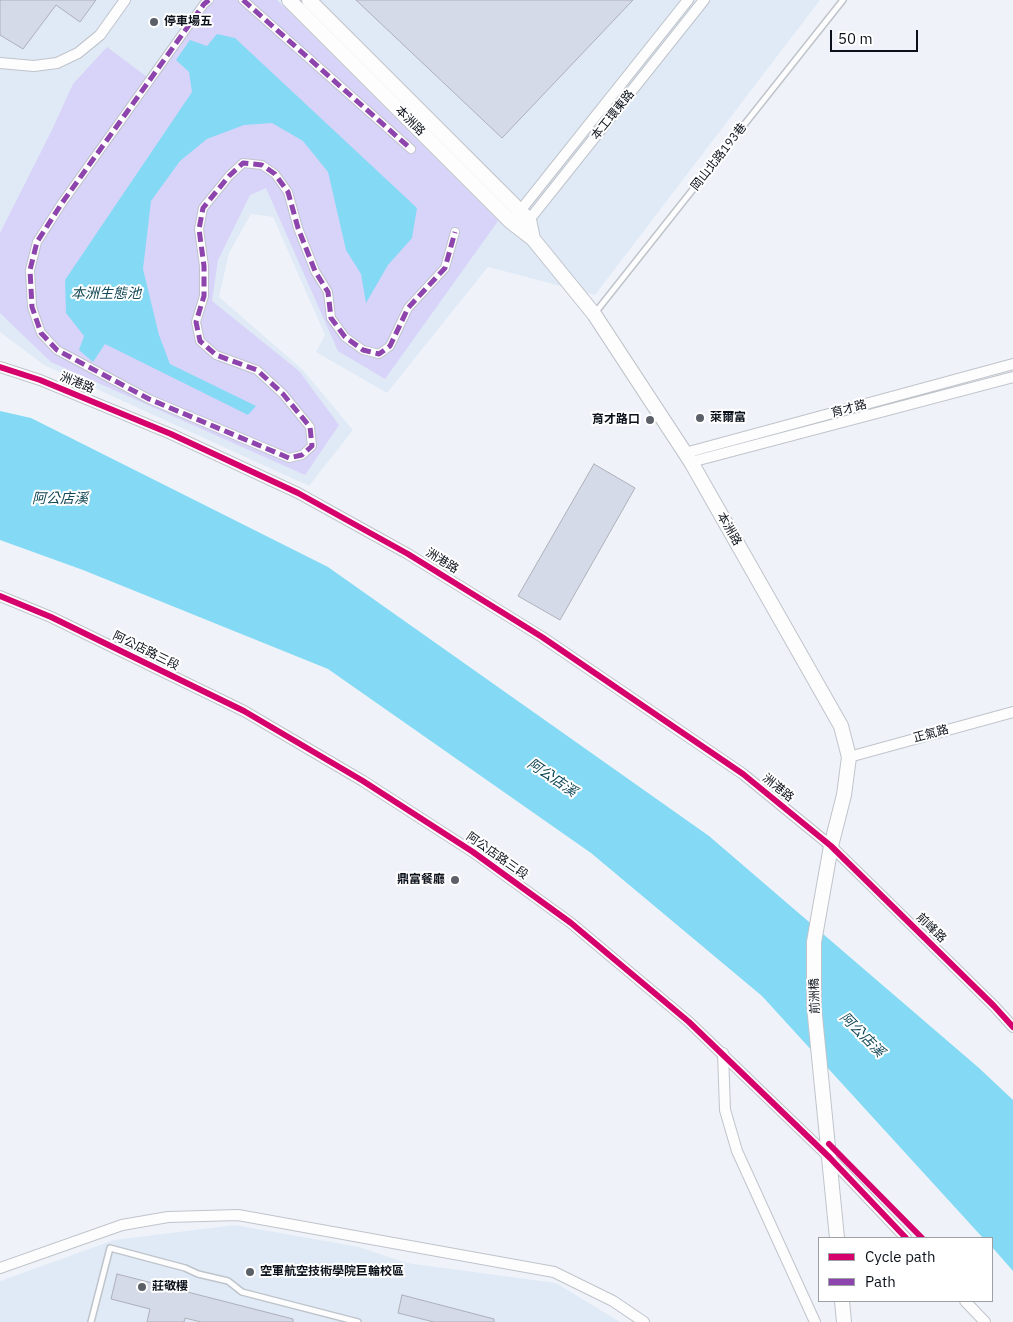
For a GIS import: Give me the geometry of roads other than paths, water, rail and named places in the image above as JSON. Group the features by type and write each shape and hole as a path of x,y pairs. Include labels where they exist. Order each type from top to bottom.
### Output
{"main road":[{"name":"本洲路","path":"289,0 520,221"},
{"name":"本洲路","path":"309,0 520,221 594,314 688,458 841,726 849,757 844,795 831,846"},
{"name":"前洲橋","path":"830,1158 814,1006 814,942 831,846"},
{"path":"830,1158 837,1237"},
{"path":"842,1302 844,1322"}],"street":[{"path":"0,62 34,66 57,63 78,53 100,35 125,0"},
{"path":"210,0 204,4 62,203 37,242 30,270 32,307 41,333 57,350 149,399 289,458 302,455 312,446 310,428 283,394 257,370 216,355 200,341 196,322 204,296 204,266 198,229 203,208 229,176 243,163 262,165 275,174 288,192 298,228 315,271 328,292 331,318 345,337 363,350 379,354 390,346 408,308 445,268 455,232"},
{"path":"243,0 411,150"},
{"name":"本工環東路","path":"520,221 688,0"},
{"name":"本工環東路","path":"520,221 704,0"},
{"name":"育才路","path":"688,458 1013,364"},
{"name":"洲港路","path":"0,366 40,380 180,438 298,493 408,554 542,637 743,774 831,846"},
{"name":"育才路","path":"688,458 1013,377"},
{"name":"阿公店路三段","path":"0,596 51,617 244,711 421,817 472,852 571,923 689,1022 830,1158 905,1237"},
{"name":"正氣路","path":"849,757 1013,712"},
{"name":"前峰路","path":"831,846 1013,1027"},
{"path":"722,1053 725,1110 737,1151 815,1322"},
{"path":"0,1268 122,1225 168,1217 238,1215 554,1272 613,1300 644,1322"},
{"path":"966,1302 985,1322"}],"lane":[{"name":"岡山北路193巷","path":"594,314 843,0"},
{"path":"91,1322 110,1248 228,1281 242,1292 358,1322"}],"water":[{"name":"本洲生態池","path":"217,34 235,38 417,208 412,238 388,265 366,303 361,274 346,250 328,172 303,141 272,123 244,125 207,139 180,161 151,201 143,269 159,335 170,364 256,406 248,415 105,344 93,362 79,350 84,336 66,313 65,280 192,92 189,72 176,60 190,40 207,46"},
{"name":"阿公店溪","path":"0,411 31,418 328,567 709,836 979,1068 1013,1100 1013,1271 993,1248 993,1237 982,1237 762,996 591,853 328,669 83,570 0,540"}],"place":[{"name":"停車場五","path":"154,22"},
{"name":"萊爾富","path":"700,418"},
{"name":"育才路口","path":"650,420"},
{"name":"鼎富餐廳","path":"455,880"},
{"name":"空軍航空技術學院巨輪校區","path":"250,1272"},
{"name":"莊敬樓","path":"142,1287"}]}
